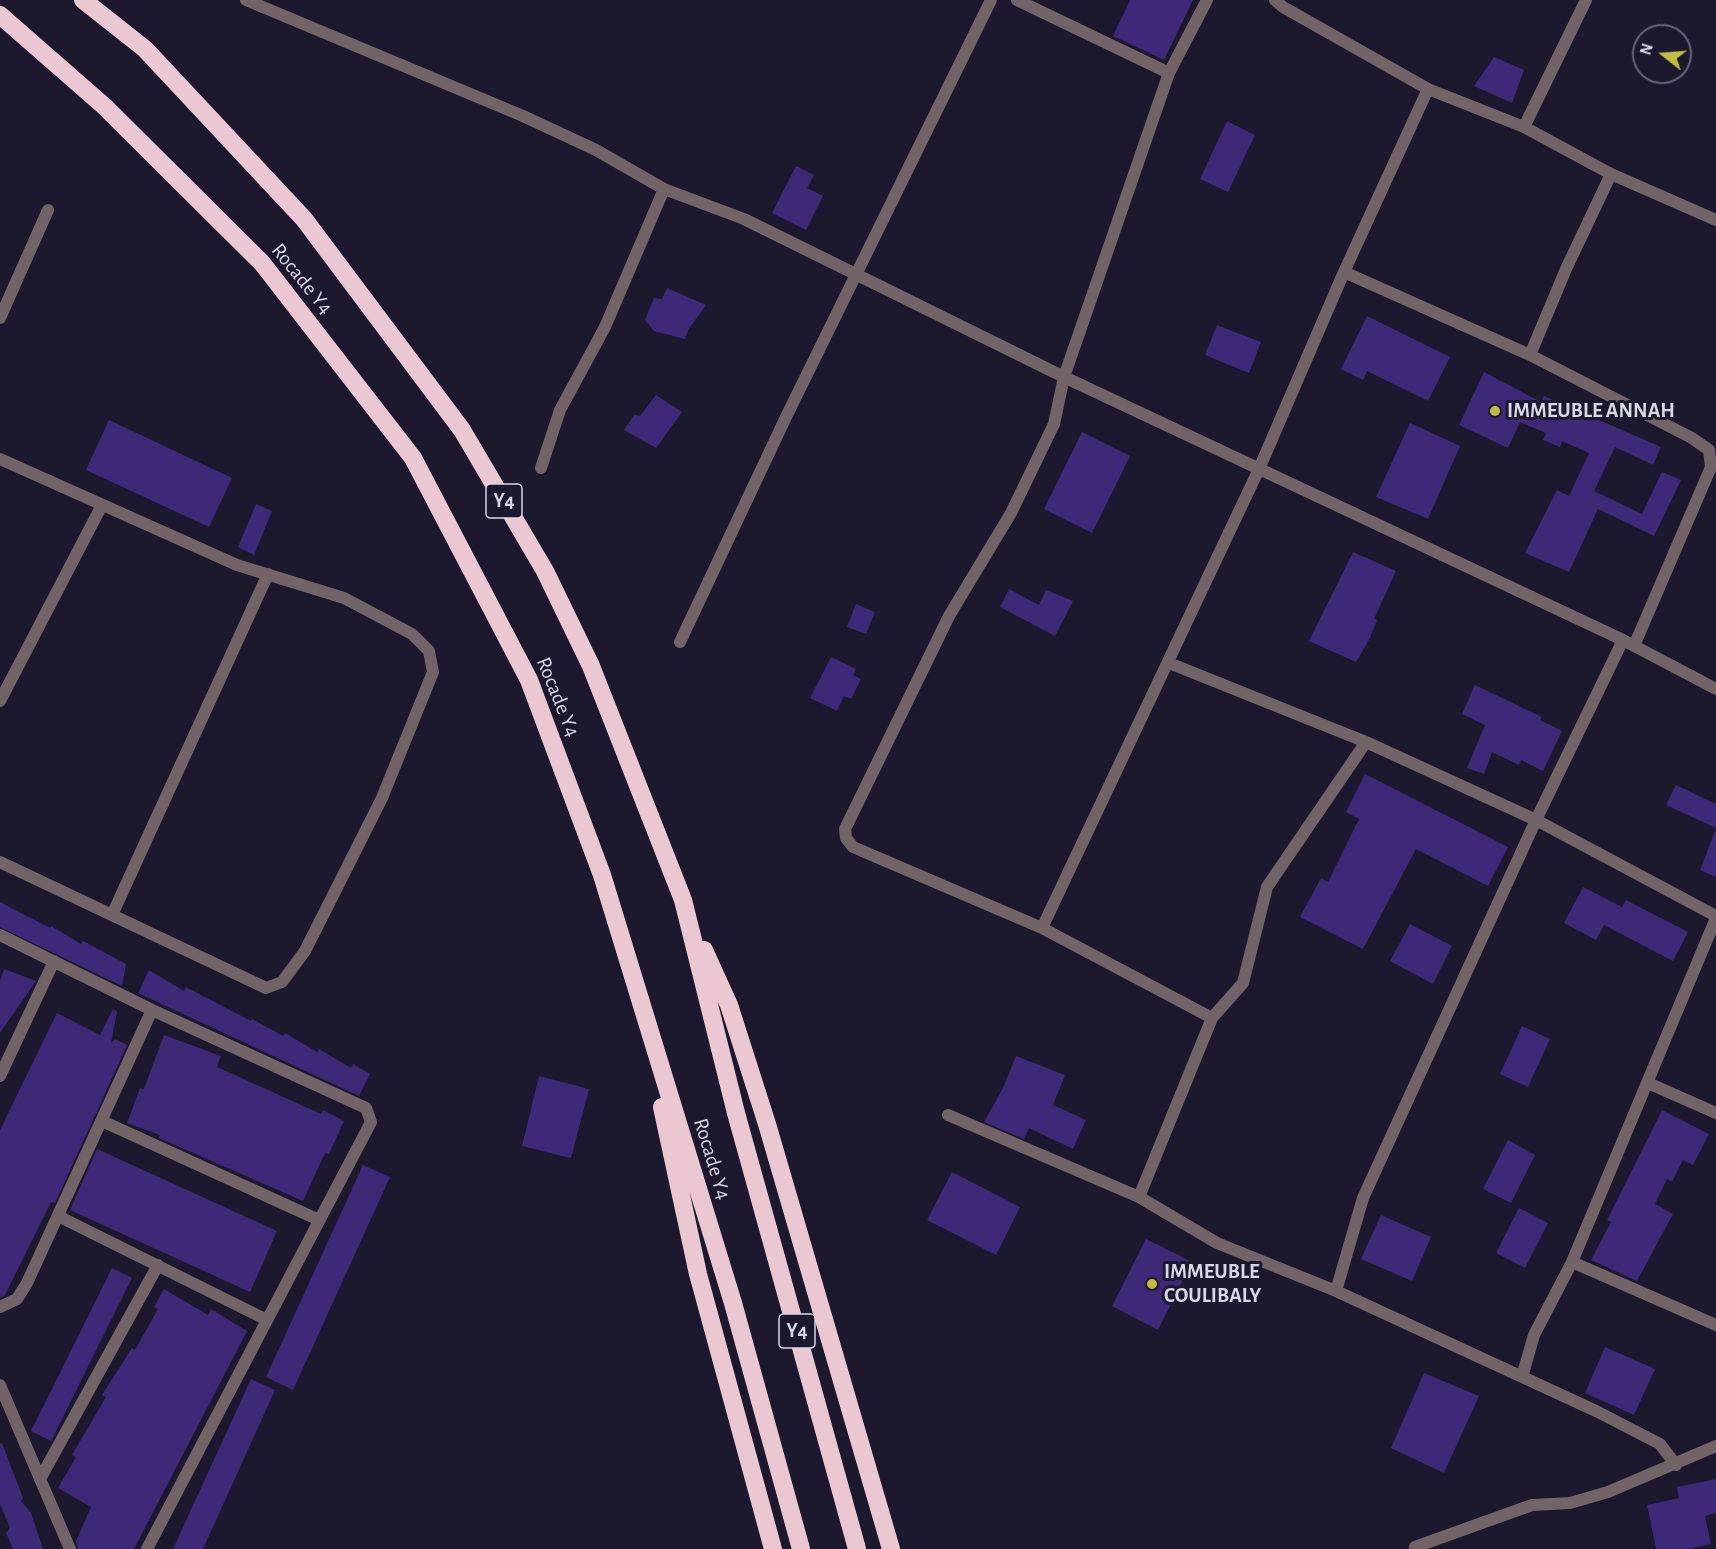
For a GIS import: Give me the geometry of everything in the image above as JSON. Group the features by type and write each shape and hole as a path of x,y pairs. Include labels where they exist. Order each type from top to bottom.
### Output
{"highway":[{"name":"Rocade Y4","path":"83,0 145,49 304,219 462,430 545,571 591,666 683,900 736,1113 857,1549"},
{"name":"Rocade Y4","path":"0,15 104,106 262,263 412,458 529,681 602,874 733,1303 801,1549"},
{"path":"683,900 729,1005 767,1124 891,1549"},
{"path":"634,979 698,1274 773,1549"}],"street":[{"path":"246,0 523,116 596,150 664,189 744,219 1064,377 1629,643 1716,689"},
{"path":"680,642 856,273 991,0"},
{"path":"1017,0 1169,73"},
{"path":"1207,0 1169,73 1064,377 1054,424 1011,513 950,616 845,829 846,838 853,848 1042,928 1212,1018"},
{"path":"1275,0 1283,8 1428,89 1524,127 1611,174 1716,220"},
{"path":"1524,127 1586,0"},
{"path":"1042,928 1259,469 1344,272 1428,89"},
{"path":"1530,355 1566,269 1611,174"},
{"path":"541,468 560,410 604,327 664,189"},
{"path":"0,318 48,210"},
{"path":"1336,1291 1363,1197 1536,820 1629,643 1711,467 1709,450 1692,438 1530,355 1344,272"},
{"path":"0,459 237,565 344,598 412,634 429,651 433,672 382,798 305,951 282,982 266,988 0,862"},
{"path":"0,700 102,505"},
{"path":"112,915 268,574"},
{"path":"1169,663 1366,742 1536,820 1716,917 1572,1262 1534,1335 1522,1377"},
{"path":"1139,1197 1212,1018 1243,983 1267,887 1366,742"},
{"path":"0,935 152,1010 366,1108 371,1122 147,1549"},
{"path":"0,1076 54,961"},
{"path":"0,1307 16,1299 58,1216 152,1010"},
{"path":"1648,1083 1716,1113"},
{"path":"948,1115 1139,1197 1217,1243 1336,1291 1522,1377 1660,1444 1676,1465"},
{"path":"102,1121 320,1220"},
{"path":"58,1216 267,1320"},
{"path":"1572,1262 1716,1326"},
{"path":"40,1479 158,1266"},
{"path":"0,1385 70,1549"},
{"path":"1415,1547 1532,1505 1570,1503 1608,1492 1676,1465 1716,1446"}],"building":[{"path":"1130,0 1193,0 1164,60 1113,36"},
{"path":"1494,57 1524,70 1512,103 1474,86"},
{"path":"1227,121 1255,135 1228,192 1200,179"},
{"path":"796,166 814,175 807,188 823,196 806,230 772,213"},
{"path":"667,288 706,305 688,330 685,339 654,331 645,320 654,298 662,299"},
{"path":"1367,316 1450,357 1428,401 1367,371 1363,380 1341,369"},
{"path":"1217,325 1261,342 1249,373 1205,355"},
{"path":"1484,372 1541,402 1544,396 1661,447 1653,465 1615,447 1594,491 1642,514 1662,472 1681,480 1654,536 1598,509 1569,572 1525,553 1557,490 1569,496 1589,453 1562,441 1560,447 1543,440 1546,433 1520,422 1508,448 1459,425"},
{"path":"656,395 682,412 656,448 624,430 634,415 640,416"},
{"path":"109,420 232,478 209,527 86,470"},
{"path":"1410,423 1460,446 1428,519 1376,497"},
{"path":"1082,432 1130,456 1092,533 1044,509"},
{"path":"256,504 272,511 254,555 238,547"},
{"path":"1353,552 1396,571 1374,619 1377,620 1370,638 1356,662 1309,641"},
{"path":"1009,589 1039,605 1046,590 1073,601 1055,636 1000,607"},
{"path":"856,604 875,612 866,634 847,627"},
{"path":"831,657 856,669 853,675 861,679 851,699 844,696 837,711 810,698"},
{"path":"1475,685 1542,717 1540,720 1562,731 1543,771 1521,760 1519,765 1492,752 1484,774 1467,768 1485,725 1462,714"},
{"path":"1365,774 1508,847 1488,886 1416,849 1363,949 1300,917 1321,878 1328,882 1359,819 1346,812"},
{"path":"1676,785 1716,804 1716,828 1666,805"},
{"path":"1716,831 1716,877 1700,870"},
{"path":"1583,887 1622,907 1626,900 1688,932 1673,961 1604,925 1596,940 1564,923"},
{"path":"0,902 50,928 51,926 81,944 83,941 126,964 122,986 0,927"},
{"path":"1410,924 1452,946 1433,984 1390,961"},
{"path":"4,969 36,981 0,1033 0,981"},
{"path":"149,970 184,991 186,987 251,1021 252,1019 283,1036 285,1033 317,1052 319,1049 351,1068 353,1064 370,1074 359,1096 138,993"},
{"path":"113,1009 117,1011 111,1043 115,1039 127,1045 55,1203 51,1202 5,1295 0,1298 0,1130 57,1013 100,1035"},
{"path":"1522,1026 1550,1039 1528,1087 1500,1074"},
{"path":"164,1035 221,1056 217,1067 321,1114 323,1110 344,1121 329,1154 325,1153 303,1201 159,1138 160,1135 127,1123 140,1088 144,1089"},
{"path":"1016,1056 1065,1075 1053,1105 1086,1120 1073,1149 1029,1128 1024,1139 984,1122 1003,1088"},
{"path":"539,1076 589,1089 571,1158 522,1146"},
{"path":"1662,1110 1709,1134 1693,1165 1683,1160 1672,1182 1667,1179 1655,1204 1673,1214 1637,1281 1591,1260 1611,1222 1607,1220"},
{"path":"1508,1140 1535,1155 1511,1203 1483,1189"},
{"path":"97,1149 277,1231 250,1292 70,1210"},
{"path":"363,1165 390,1177 293,1390 266,1377"},
{"path":"952,1172 1020,1207 996,1255 927,1220"},
{"path":"1519,1208 1548,1223 1525,1268 1496,1253"},
{"path":"1381,1215 1431,1237 1412,1281 1361,1259"},
{"name":"IMMEUBLE COULIBALY","path":"1146,1239 1192,1262 1158,1330 1112,1306"},
{"path":"112,1268 132,1278 51,1441 31,1431"},
{"path":"164,1289 208,1315 211,1309 247,1331 134,1549 78,1549 76,1541 91,1507 58,1488 76,1457 72,1455 106,1397 102,1395 132,1348 135,1350 158,1309 154,1307"},
{"path":"1605,1347 1655,1369 1634,1415 1585,1393"},
{"path":"1424,1373 1479,1396 1444,1473 1391,1448"},
{"path":"251,1379 275,1390 203,1549 173,1549"},
{"path":"2,1443 23,1498 21,1501 31,1513 43,1549 13,1549 6,1533 10,1528 0,1504 0,1444"},
{"path":"1716,1479 1716,1513 1705,1516 1711,1544 1689,1549 1656,1549 1647,1505 1679,1498 1677,1487"}],"place":[{"name":"IMMEUBLE ANNAH","path":"1495,411"},
{"name":"IMMEUBLE COULIBALY","path":"1152,1284"}]}
